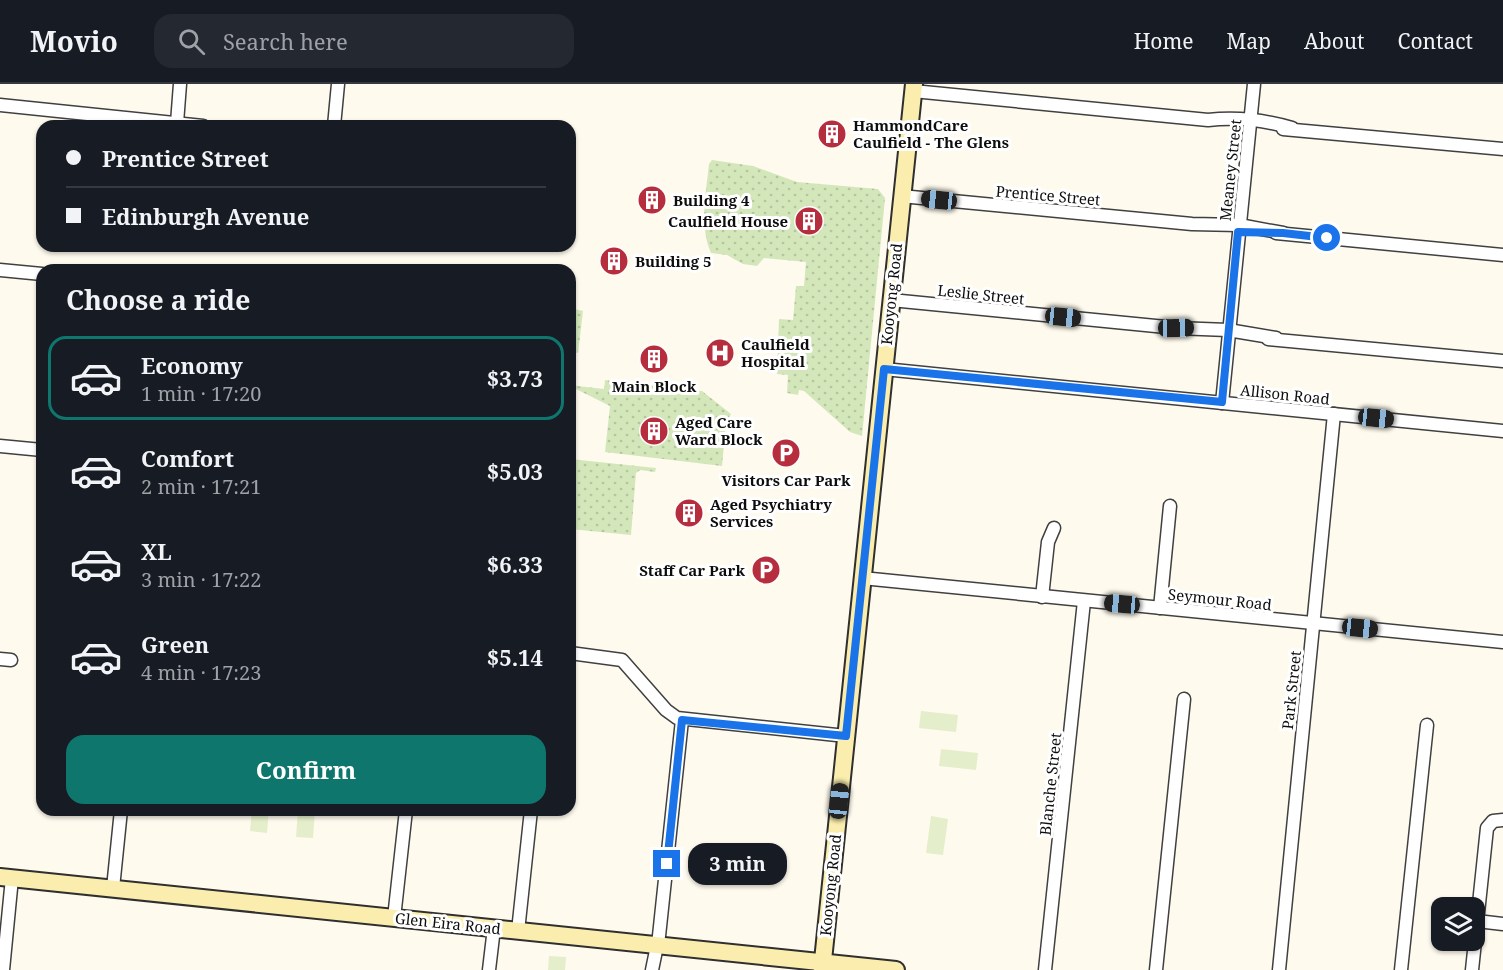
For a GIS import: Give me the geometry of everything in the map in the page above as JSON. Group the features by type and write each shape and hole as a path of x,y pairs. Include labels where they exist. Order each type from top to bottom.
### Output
{"main road":[{"name":"Kooyong Road","path":"822,966 913,88"},
{"name":"Glen Eira Road","path":"6,878 657,945 822,966 896,970"}],"street":[{"path":"177,120 180,84"},
{"path":"335,120 338,84"},
{"name":"Meaney Street","path":"1222,402 1254,84"},
{"path":"913,88 1208,120 1221,125 1275,123 1292,128 1503,149"},
{"path":"0,105 148,120"},
{"name":"Prentice Street","path":"901,196 1503,255"},
{"path":"0,270 36,273"},
{"name":"Leslie Street","path":"891,300 1503,361"},
{"name":"Allison Road","path":"884,369 1503,431"},
{"name":"Park Street","path":"1279,970 1334,414"},
{"path":"0,446 36,449"},
{"path":"1160,608 1170,506"},
{"path":"1042,597 1048,542 1054,528"},
{"name":"Seymour Road","path":"862,578 1503,642"},
{"name":"Blanche Street","path":"1045,970 1084,601"},
{"path":"576,654 622,660 666,710 682,720 846,736"},
{"path":"1156,970 1184,699"},
{"path":"652,970 659,936 682,720"},
{"path":"1401,970 1427,725"},
{"path":"113,888 120,816"},
{"path":"394,918 405,816"},
{"path":"518,931 530,816"},
{"path":"1480,897 1487,830 1497,821"},
{"path":"3,970 6,878"},
{"path":"1485,922 1503,924"},
{"path":"489,970 494,928"},
{"path":"1472,970 1474,951"}],"green space":[{"path":"712,160 753,166 797,182 878,189 885,198 862,436 850,432 804,391 799,390 798,395 787,393 788,375 777,374 779,319 793,320 796,286 804,286 806,262 764,258 757,266 743,264 727,255 711,253 705,232 704,209 709,164"},
{"path":"576,309 583,311 578,353 576,353"},
{"path":"605,380 702,391 731,414 726,422 722,466 605,452 610,406 576,389 576,385 604,389"},
{"path":"576,460 656,468 655,472 640,470 636,473 631,535 576,530"},
{"path":"921,711 958,715 956,732 919,728"},
{"path":"941,749 978,753 976,770 939,766"},
{"path":"251,816 268,816 267,833 250,831"},
{"path":"298,816 315,816 313,838 296,837"},
{"path":"931,816 948,819 943,855 926,853"},
{"path":"549,956 566,957 565,970 548,970"}],"place":[{"name":"HammondCare Caulfield - The Glens","path":"832,134"},
{"name":"Building 4","path":"652,200"},
{"name":"Caulfield House","path":"809,221"},
{"name":"Building 5","path":"614,261"},
{"name":"Caulfield Hospital","path":"720,353"},
{"name":"Main Block","path":"654,359"},
{"name":"Aged Care Ward Block","path":"654,431"},
{"name":"Visitors Car Park","path":"786,453"},
{"name":"Aged Psychiatry Services","path":"689,513"},
{"name":"Staff Car Park","path":"766,570"}],"route":[{"path":"667,864 682,720 846,736 884,369 1222,402 1238,232 1283,233 1327,238"}]}
